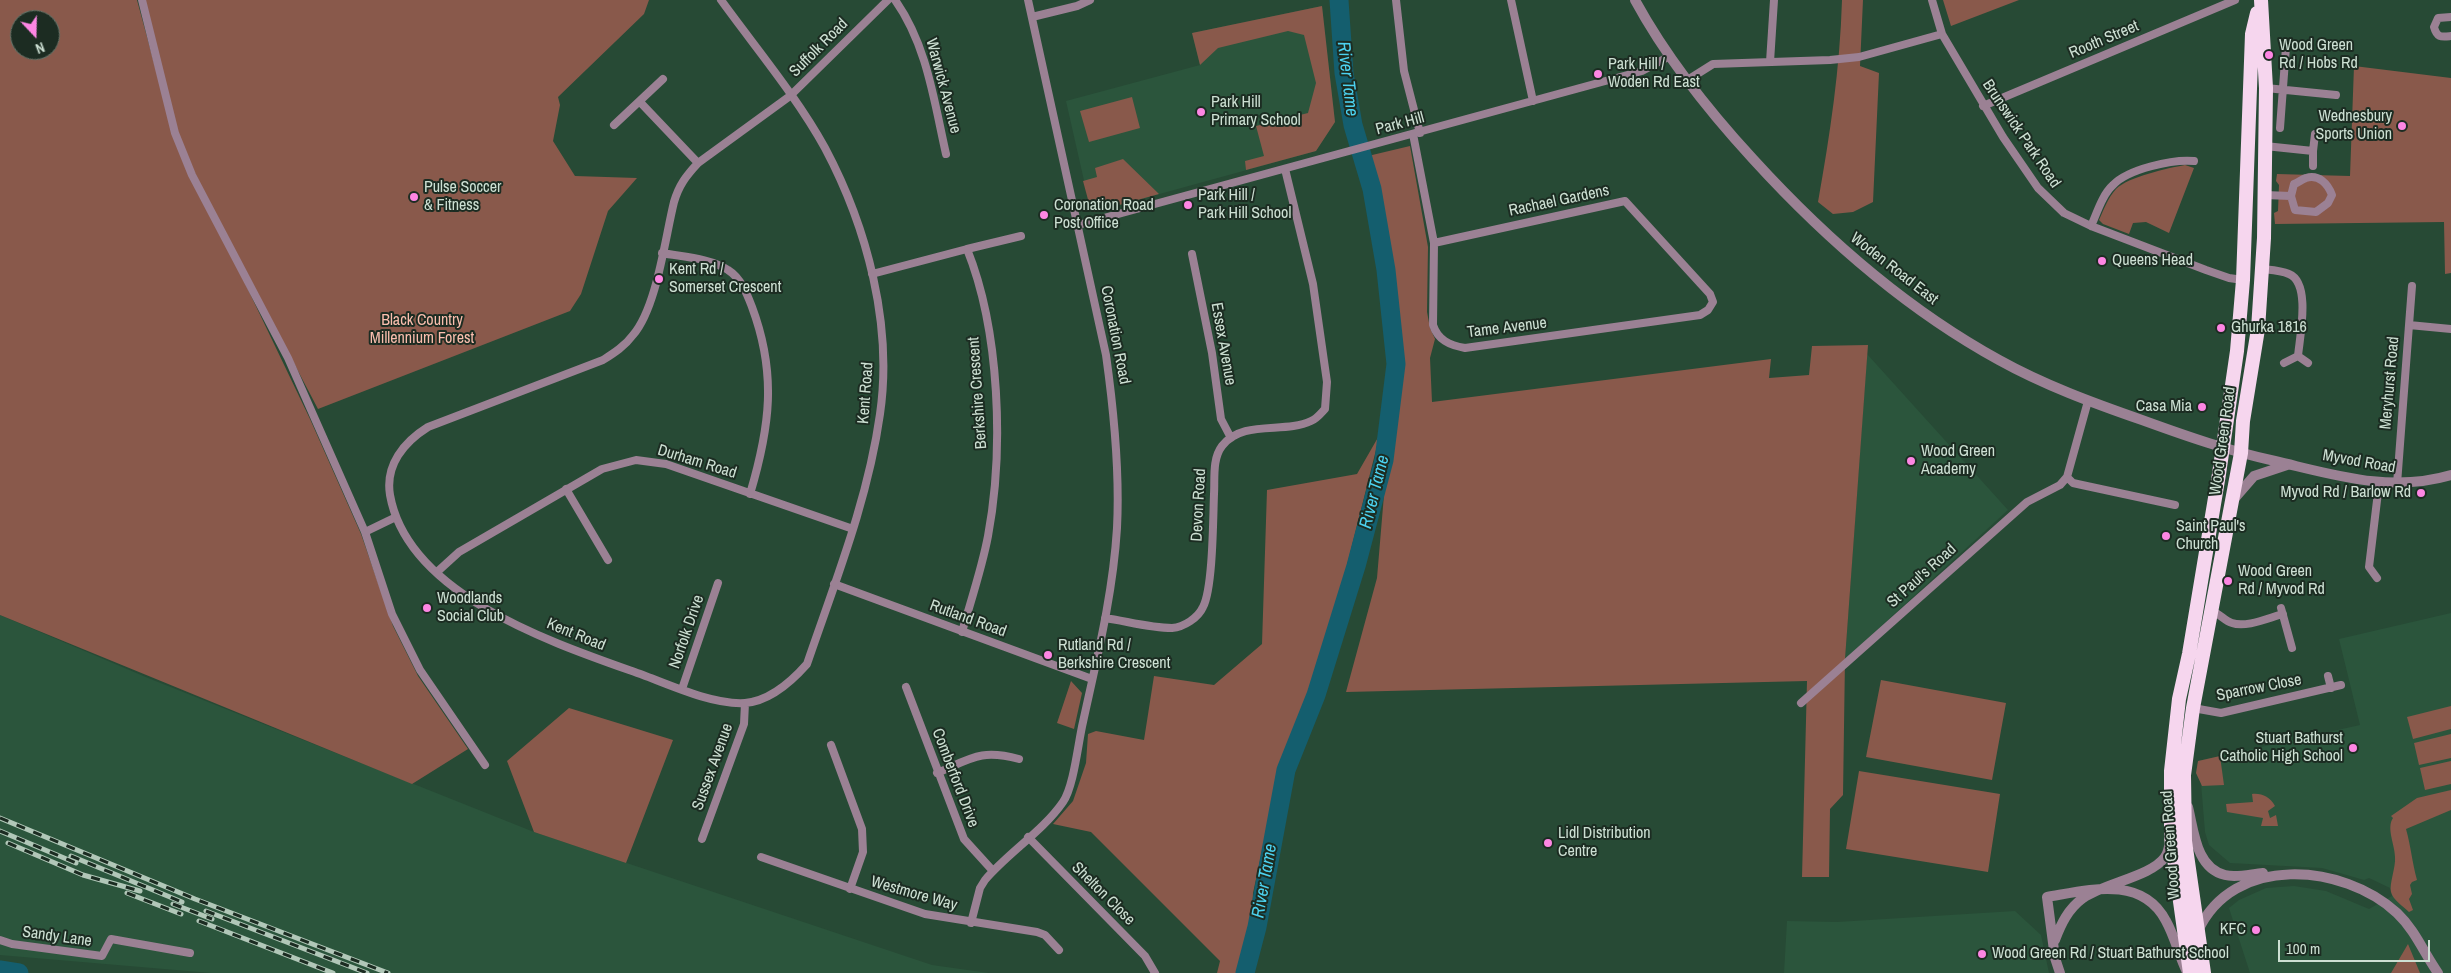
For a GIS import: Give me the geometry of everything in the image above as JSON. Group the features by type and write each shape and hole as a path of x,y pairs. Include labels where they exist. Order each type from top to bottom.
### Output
{"highway":[{"name":"Wood Green Road","path":"2204,973 2185,841 2184,792 2193,708 2241,453 2243,420 2258,329 2265,194 2266,88 2260,0"},
{"name":"Wood Green Road","path":"2188,973 2172,837 2171,771 2176,724 2237,351 2244,280 2252,34 2260,0"}],"street":[{"path":"142,0 175,133 192,175 288,358 365,532 390,607 420,670 484,765"},
{"path":"723,3 732,0"},
{"name":"Suffolk Road","path":"790,96 888,0"},
{"name":"Warwick Avenue","path":"895,0 908,19 923,53 946,154"},
{"name":"Coronation Road","path":"971,923 980,888 993,871 1058,808 1067,795 1104,618 1117,528 1117,461 1113,404 1102,334 1028,0"},
{"path":"1032,17 1077,6 1090,0"},
{"name":"Tame Avenue","path":"1396,0 1404,71 1417,134 1434,242 1433,325 1439,337 1445,342 1460,347 1700,315 1708,310 1713,302 1710,294"},
{"path":"1511,0 1533,101"},
{"name":"Woden Road East","path":"1635,0 1668,57 1727,131 1792,201 1888,287 1960,337 2000,361 2088,401 2222,449 2241,453"},
{"path":"1770,62 1774,0"},
{"name":"Brunswick Park Road","path":"1932,0 1942,34 1983,106 2044,196 2064,213 2090,226 2206,270 2229,278 2244,280"},
{"name":"Rooth Street","path":"1983,106 2235,0"},
{"name":"Kent Road","path":"723,3 790,96 824,146 854,214 872,274 880,320 883,388 872,458 853,529 807,664 796,677 768,696 745,703 726,702 682,689 577,652 508,622 477,604 437,572 414,550 396,517 389,485 390,470 404,446 419,433 441,421 603,360 617,351 634,335 646,313 679,185 698,163 790,96"},
{"path":"2451,17 2438,18 2434,27 2437,35 2440,37 2451,36"},
{"path":"1686,80 1713,64 1830,60 1859,56 1942,34"},
{"path":"2280,128 2286,46"},
{"name":"Park Hill","path":"1078,225 1417,134 1642,71 1668,57"},
{"path":"614,125 663,79"},
{"path":"2266,88 2336,95"},
{"path":"640,102 698,163"},
{"path":"2313,166 2315,134"},
{"path":"2264,146 2313,151"},
{"path":"2090,226 2107,193 2113,184 2122,178 2171,161 2194,161"},
{"path":"1231,438 1256,429 1299,425 1312,421 1325,409 1328,400 1313,284 1285,169"},
{"path":"2305,178 2319,179 2324,182 2332,195 2328,203 2316,212 2295,210 2291,196 2294,184 2305,178"},
{"path":"2265,194 2291,196"},
{"name":"Rachael Gardens","path":"1434,242 1625,201 1710,294"},
{"path":"872,274 1021,236"},
{"name":"Berkshire Crescent","path":"962,632 988,534 997,443 995,389 988,333 979,283 967,249"},
{"path":"662,252 710,262 729,270 743,285 756,317 766,353 770,400 766,431 750,494"},
{"name":"Essex Avenue","path":"1192,254 1212,353 1221,419 1231,438"},
{"path":"2261,269 2289,274 2299,283 2302,298 2298,356"},
{"path":"2409,325 2412,286"},
{"name":"Meryhurst Road","path":"2397,484 2409,325 2451,329"},
{"path":"2284,362 2298,356"},
{"path":"2298,356 2308,363"},
{"path":"2088,401 2067,477 2073,483 2175,504"},
{"name":"Devon Road","path":"1104,618 1172,628 1190,621 1200,612 1207,590 1216,455 1231,438"},
{"name":"Myvod Road","path":"2241,453 2379,484 2422,483 2451,475"},
{"name":"Durham Road","path":"437,572 459,552 566,489 602,469 636,460 666,464 853,529"},
{"name":"Myvod Road","path":"2232,501 2254,476 2277,467 2291,465"},
{"name":"St Paul's Road","path":"1801,703 2027,502 2060,484 2067,477"},
{"path":"2377,578 2369,567 2379,484"},
{"path":"566,489 608,560"},
{"path":"365,532 396,517"},
{"name":"Norfolk Drive","path":"682,689 718,583"},
{"name":"Rutland Road","path":"834,584 1092,679"},
{"path":"2212,611 2222,615 2229,622 2239,625 2282,611 2292,648"},
{"path":"2328,676 2331,688"},
{"name":"Sparrow Close","path":"2193,708 2221,713 2342,685"},
{"name":"Comberford Drive","path":"906,687 964,839 993,871"},
{"name":"Sussex Avenue","path":"702,839 744,724 745,703"},
{"path":"831,745 863,837 863,852 850,889"},
{"path":"938,773 983,754 999,754 1020,759"},
{"path":"2184,792 2200,853 2210,867 2225,875 2267,874 2320,877 2345,884 2376,898 2404,920 2438,973"},
{"path":"2060,973 2055,958 2047,896 2099,888 2155,867 2166,856 2172,837"},
{"name":"Shelton Close","path":"1028,838 1146,956 1154,973"},
{"name":"Westmore Way","path":"760,857 924,914 1037,932 1045,935 1058,950"},
{"path":"2197,932 2207,913 2226,893 2267,874"},
{"path":"2053,943 2065,917 2072,908 2099,888 2130,891 2149,900 2167,922 2188,973"},
{"name":"Sandy Lane","path":"0,940 31,948 102,956 112,939 190,953"},
{"path":"2428,973 2429,960"}],"shaded area":[{"name":"Park Hill Primary School","path":"1322,6 1335,122 1316,151 1094,212 1090,207 1066,101 1200,65 1192,33"},
{"name":"Wood Green Academy","path":"1867,354 2008,510 1845,659"},
{"name":"Stuart Bathurst Catholic High School","path":"2451,613 2451,973 2250,973 2229,908 2239,900 2266,888 2294,886 2326,891 2369,909 2392,896 2390,888 2369,878 2364,880 2322,868 2230,863 2209,845 2205,832 2201,783 2196,773 2198,761 2360,725 2339,639"},
{"path":"0,615 148,678 534,832 932,965 989,973 211,973 0,955"},
{"path":"2015,911 2041,935 2049,973 1784,973 1787,921 1837,922"}],"green space":[{"path":"0,0 137,0 173,133 310,419 361,534 393,626 418,676 468,749 412,784 0,615"},
{"name":"Pulse Soccer & Fitness","path":"144,0 649,0 644,14 558,97 560,105 553,141 575,176 637,178 608,211 581,294 570,311 318,409 194,173 177,130"},
{"path":"1842,0 1863,0 1860,66 1879,73 1873,202 1853,212 1833,214 1818,202 1834,101"},
{"path":"1943,0 2019,0 1951,26"},
{"path":"1322,6 1335,122 1316,151 1246,170 1245,161 1264,156 1256,126 1308,113 1316,83 1304,35 1288,31 1218,48 1200,65 1192,33"},
{"name":"Wednesbury Sports Union","path":"2354,66 2451,78 2451,273 2445,274 2444,222 2275,224 2274,213 2278,211 2279,185 2276,181 2277,174 2350,176"},
{"path":"1132,97 1140,128 1089,142 1080,111"},
{"path":"1410,146 1428,247 1427,312 1430,328 1435,339 1430,358 1432,402 1771,359 1769,378 1809,375 1812,346 1868,345 1845,659 1843,795 1830,809 1829,877 1802,877 1807,681 1346,692 1377,578 1386,471 1397,386 1393,298 1376,179 1368,156"},
{"path":"1123,159 1159,194 1094,212 1090,207 1083,181 1097,177 1095,168"},
{"path":"2185,165 2194,168 2169,233 2146,222 2133,223 2129,234 2103,224 2099,220 2111,196 2122,185 2149,174"},
{"path":"1380,434 1333,621 1277,781 1253,893 1252,918 1236,973 1217,973 1220,961 1091,832 1053,824 1073,801 1086,763 1088,734 1096,731 1144,740 1154,676 1214,685 1262,644 1267,490 1357,474"},
{"path":"1881,680 2006,703 1992,780 1866,757"},
{"path":"1071,681 1082,693 1074,729 1057,723"},
{"path":"2451,706 2451,729 2413,739 2407,717"},
{"path":"569,708 673,740 626,863 534,832 507,761"},
{"path":"2451,734 2451,758 2419,765 2414,743"},
{"path":"2220,756 2224,785 2202,786 2196,773 2198,761"},
{"path":"2451,761 2451,784 2425,790 2420,768"},
{"path":"1859,771 2000,794 1988,872 1846,849"},
{"path":"2451,790 2451,810 2406,829 2417,880 2410,885 2412,894 2409,899 2413,910 2409,912 2396,900 2391,892 2395,852 2390,827 2393,818 2391,816 2417,798"},
{"path":"2252,794 2259,794 2271,800 2275,806 2268,811 2270,818 2276,815 2278,826 2261,826 2263,818 2227,812 2226,804 2253,802"},
{"path":"2408,944 2420,973 2391,973"}],"waterway":[{"name":"River Tame","path":"1245,973 1257,927 1286,770 1316,695 1356,566 1384,460 1396,364 1386,270 1372,189 1353,125 1344,73 1339,0"},
{"name":"River Tame","path":"0,970 19,973"}],"railway":[{"path":"0,818 195,899 388,973"},
{"path":"0,831 76,863"},
{"path":"8,843 83,875 140,891"},
{"path":"71,856 182,902"},
{"path":"127,893 181,914"},
{"path":"173,904 212,919"},
{"path":"206,911 367,973"},
{"path":"199,921 333,973"}],"place":[{"name":"Wood Green Rd / Hobs Rd","path":"2269,55"},
{"name":"Park Hill / Woden Rd East","path":"1598,74"},
{"name":"Park Hill Primary School","path":"1201,112"},
{"name":"Wednesbury Sports Union","path":"2402,126"},
{"name":"Pulse Soccer & Fitness","path":"414,197"},
{"name":"Park Hill / Park Hill School","path":"1188,205"},
{"name":"Coronation Road Post Office","path":"1044,215"},
{"name":"Queens Head","path":"2102,261"},
{"name":"Kent Rd / Somerset Crescent","path":"659,279"},
{"name":"Ghurka 1816","path":"2221,328"},
{"name":"Casa Mia","path":"2202,407"},
{"name":"Wood Green Academy","path":"1911,461"},
{"name":"Myvod Rd / Barlow Rd","path":"2421,493"},
{"name":"Saint Paul's Church","path":"2166,536"},
{"name":"Wood Green Rd / Myvod Rd","path":"2228,581"},
{"name":"Woodlands Social Club","path":"427,608"},
{"name":"Rutland Rd / Berkshire Crescent","path":"1048,655"},
{"name":"Stuart Bathurst Catholic High School","path":"2353,748"},
{"name":"Lidl Distribution Centre","path":"1548,843"},
{"name":"KFC","path":"2256,930"},
{"name":"Wood Green Rd / Stuart Bathurst School","path":"1982,954"}],"park label":[{"name":"Black Country Millennium Forest","path":"422,330"}]}
